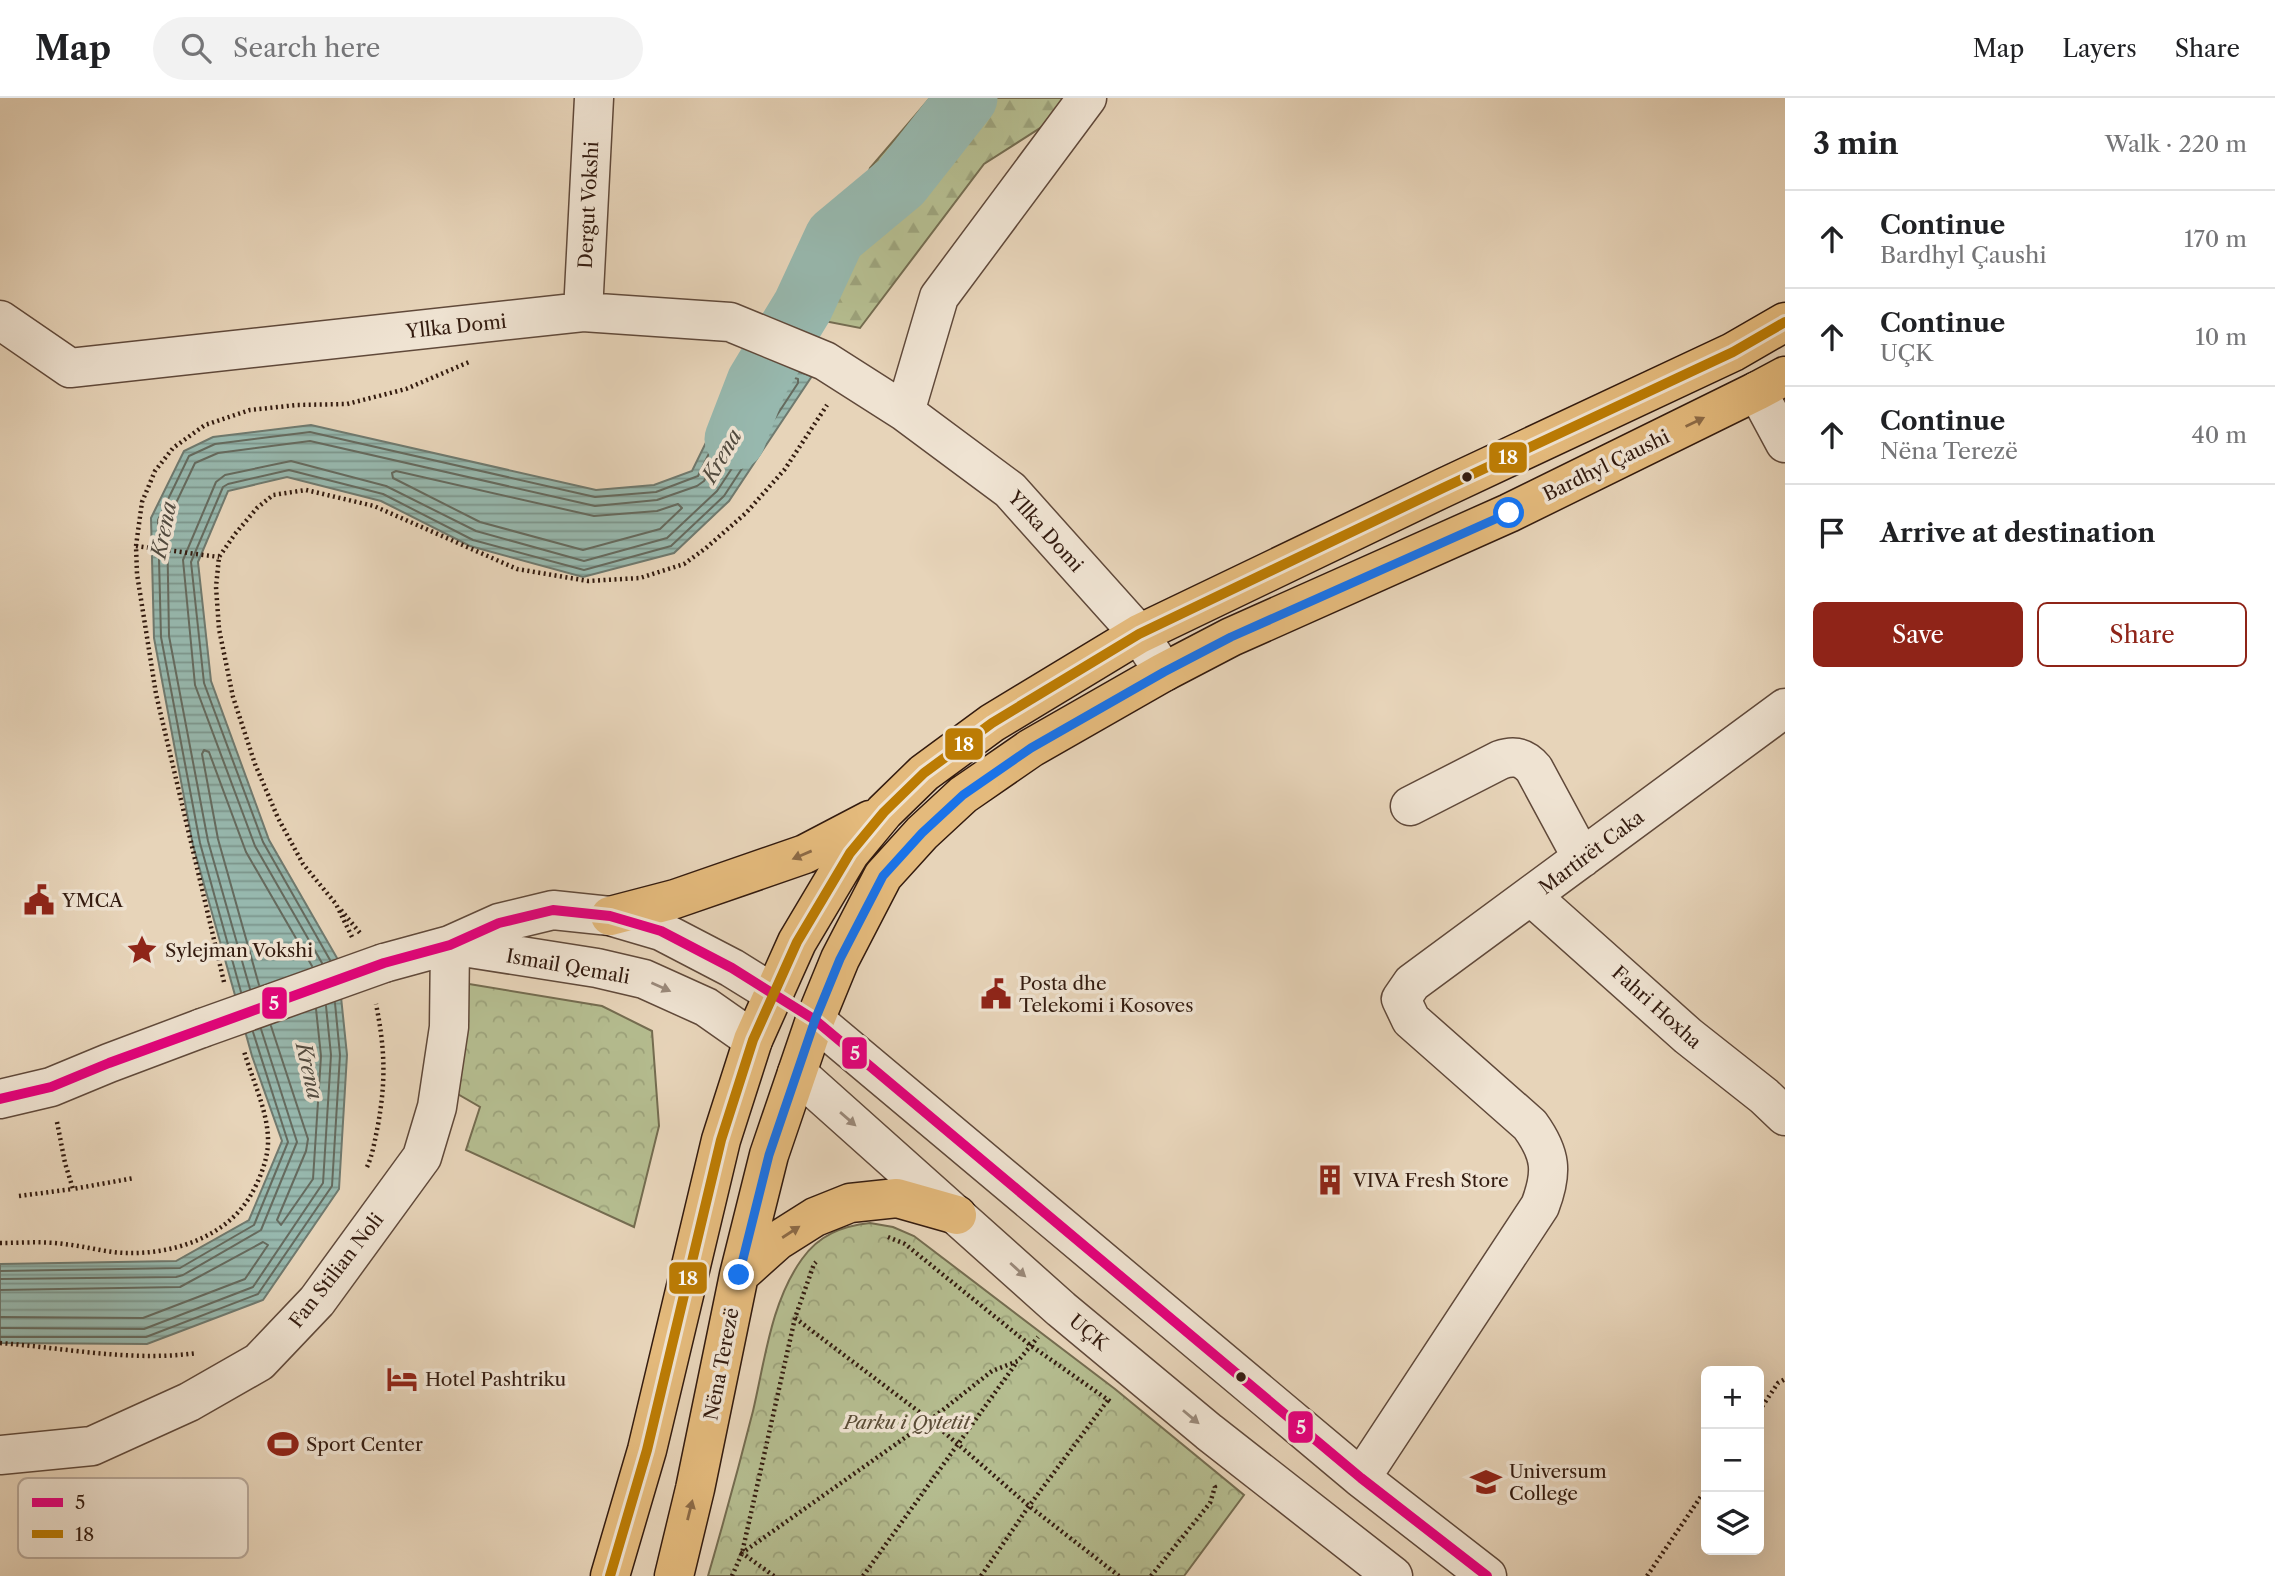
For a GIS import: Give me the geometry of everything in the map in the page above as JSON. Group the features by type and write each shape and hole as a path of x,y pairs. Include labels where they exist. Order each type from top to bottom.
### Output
{"main road":[{"path":"610,1576 647,1450 721,1140 753,1040 797,942 850,853 884,812 924,773 992,723 1139,634 1734,352 1785,322"},
{"name":"Bardhyl Çaushi","path":"815,1020 840,959 883,876 922,833 963,795 1031,748 1231,637 1509,513 1771,383"},
{"path":"610,916 675,899 805,854 884,812"},
{"name":"Ismail Qemali","path":"774,993 815,1020"},
{"path":"797,1073 815,1020"},
{"name":"UÇK","path":"753,1040 797,1073"},
{"name":"Nëna Terezë","path":"674,1576 695,1489 739,1275 769,1155 797,1073"},
{"path":"739,1275 777,1241 815,1217 850,1203 897,1198 957,1215"}],"street":[{"name":"Dergut Vokshi","path":"583,312 594,98"},
{"path":"905,412 939,297 1087,98"},
{"name":"Yllka Domi","path":"0,320 70,368 583,312 730,322 836,368 905,412 1010,490 1139,634 1164,672"},
{"path":"1771,383 1785,443"},
{"name":"Martirët Caka","path":"1361,1478 1540,1206 1548,1186 1549,1163 1542,1143 1530,1125 1411,1020 1401,999 1412,983 1785,708"},
{"path":"1410,806 1500,760 1519,758 1534,769 1582,858"},
{"name":"Fahri Hoxha","path":"1531,896 1688,1037 1785,1115"},
{"name":"Ismail Qemali","path":"450,946 499,923 553,910 610,916 661,931 774,993"},
{"name":"Ismail Qemali","path":"0,1099 51,1087 202,1028 371,955 450,946 597,968 644,979 706,1007 753,1040"},
{"name":"Fan Stilian Noli","path":"0,1455 92,1446 190,1402 259,1362 317,1301 422,1157 437,1107 449,1027 450,946"},
{"path":"815,1020 1361,1478 1487,1576"},
{"name":"UÇK","path":"797,1073 1061,1310 1209,1432 1393,1576"}],"path":[{"path":"227,993 215,953 156,694 137,574 136,546 142,502 155,471 173,447 205,425 250,410 347,404 406,389 464,365 474,358"},
{"path":"371,955 336,904 303,864 278,818 254,764 233,696 219,629 216,587 219,557 234,534 257,508 274,495 306,490 374,506 517,569 588,581 640,578 664,572 684,564 706,548 746,513 785,469 836,368"},
{"path":"136,546 219,557"},
{"path":"363,1178 372,1156 384,1089 383,1037 376,1000"},
{"path":"0,1243 61,1243 127,1253 163,1250 190,1244 213,1233 240,1212 256,1187 268,1140 264,1115 242,1046"},
{"path":"59,1131 73,1189"},
{"path":"19,1196 134,1178"},
{"path":"878,1237 888,1237 905,1244 1030,1345 1119,1408"},
{"path":"732,1576 742,1553 795,1318 814,1264 822,1257"},
{"path":"863,1576 1018,1361 1061,1310"},
{"path":"795,1318 930,1420 1029,1506 1119,1576"},
{"path":"0,1343 125,1357 173,1356 210,1351"},
{"path":"742,1553 930,1420 992,1371 1018,1361"},
{"path":"1764,1404 1778,1383 1785,1379"},
{"path":"981,1576 1108,1400"},
{"path":"1151,1576 1210,1503 1215,1487 1209,1479"},
{"path":"1647,1576 1704,1492"},
{"path":"742,1553 774,1576"}],"green space":[{"path":"930,98 1087,98 984,164 860,328 819,320 870,168"},
{"path":"457,982 602,1006 652,1031 659,1126 634,1227 466,1150 480,1107 449,1089"},
{"name":"Parku i Qytetit","path":"870,1223 893,1227 914,1236 1115,1389 1244,1495 1184,1576 708,1576 753,1411 770,1332 791,1276 802,1259 824,1238 841,1229"}],"water":[{"path":"749,355 812,376 729,501 674,553 583,577 470,546 381,501 287,477 228,491 198,562 211,681 269,840 337,958 347,1055 339,1189 263,1300 147,1344 0,1343 0,1264 176,1261 249,1220 282,1141 252,1056 193,845 154,638 151,518 184,451 213,437 311,425 596,490 654,485 692,471"}],"waterway":[{"name":"Krena","path":"735,439 757,382 803,306 835,237 901,182 967,98"}],"transit line":[{"name":"18","path":"610,1576 647,1450 721,1140 753,1040 797,942 850,853 884,812 924,773 992,723 1139,634 1733,352 1785,322"},
{"name":"5","path":"0,1099 51,1087 109,1063 384,963 450,945 499,923 553,910 610,916 661,931 732,968 815,1020 1361,1478 1487,1576"}],"place":[{"name":"YMCA","path":"39,900"},
{"name":"Sylejman Vokshi","path":"142,950"},
{"name":"Posta dhe Telekomi i Kosoves","path":"996,994"},
{"name":"VIVA Fresh Store","path":"1330,1180"},
{"name":"Hotel Pashtriku","path":"402,1379"},
{"name":"Sport Center","path":"283,1444"},
{"name":"Universum College","path":"1486,1482"}],"route":[{"path":"739,1275 769,1155 815,1020 840,959 883,876 922,833 963,795 1031,748 1164,672 1231,637 1509,513"}]}
